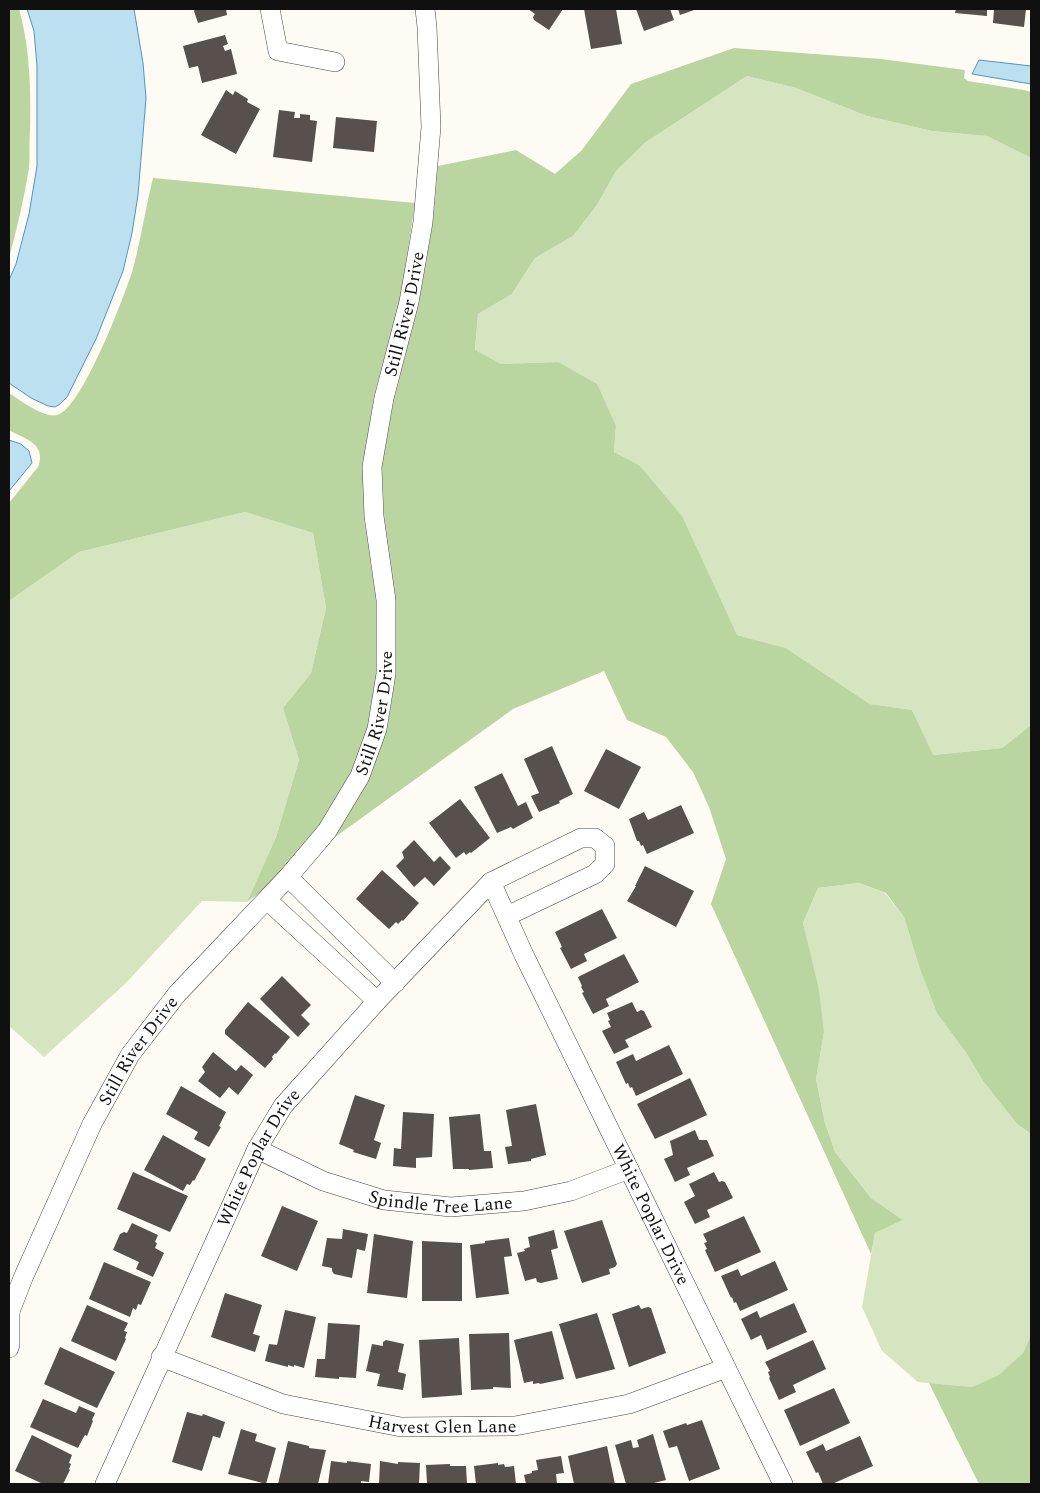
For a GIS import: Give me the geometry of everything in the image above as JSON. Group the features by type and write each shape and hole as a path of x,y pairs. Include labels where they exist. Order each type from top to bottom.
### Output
{"street":[{"path":"270,9 278,51 335,62"},
{"name":"Still River Drive","path":"9,1348 9,1314 16,1275 92,1124 130,1055 176,994 288,878 327,831 360,776 377,729 386,674 386,600 374,516 372,467 384,398 409,302 423,222 431,127 428,27 425,9"},
{"name":"White Poplar Drive","path":"105,1484 257,1149 283,1106 490,882 581,838 595,838 605,846 605,864 595,874 507,916"},
{"path":"288,878 395,983"},
{"name":"White Poplar Drive","path":"490,882 528,964 784,1484"},
{"path":"267,900 378,1002"},
{"path":"316,945 335,924"},
{"name":"Spindle Tree Lane","path":"257,1149 323,1181 384,1200 451,1207 533,1199 570,1191 629,1169"},
{"name":"Harvest Glen Lane","path":"161,1357 284,1404 401,1427 515,1426 630,1404 726,1368"}],"green space":[{"path":"9,9 19,9 26,39 30,84 30,115 29,168 9,258"},
{"path":"734,48 881,59 965,70 964,78 968,81 1031,92 1031,158 987,136 932,131 867,116 796,88 747,76 646,142 616,171 597,205 573,236 535,258 512,294 478,314 475,350 501,364 558,362 597,384 616,426 614,452 639,465 682,516 737,635 786,648 870,704 912,710 933,755 1002,748 1031,725 1031,1134 1017,1124 983,1081 965,1051 937,1013 919,966 904,917 886,893 859,883 818,888 803,923 819,990 824,1032 816,1079 825,1123 835,1152 871,1198 903,1220 875,1233 871,1254 711,904 726,859 709,807 693,772 666,737 627,720 604,671 513,709 331,840 369,779 387,729 396,674 396,599 384,514 382,466 394,399 419,302 433,222 438,166 516,150 555,174 582,150 631,84"},
{"path":"747,76 796,88 867,116 932,131 987,136 1031,158 1031,725 1002,748 932,755 912,710 870,704 786,648 737,635 639,465 614,452 616,426 558,362 501,364 475,351 478,314 512,294 535,258 573,236 597,205 616,171 646,142"},
{"path":"153,178 415,203 400,301 374,396 363,466 364,518 376,601 377,674 368,728 351,773 319,826 265,889 247,902 276,837 299,760 283,708 311,673 326,608 313,533 245,512 79,552 9,601 9,503 38,467 40,459 37,447 27,439 9,430 9,393 32,408 51,415 57,415 67,408 78,394 111,327 132,272"},
{"path":"245,512 313,533 326,608 311,673 283,708 299,760 276,837 247,902 202,901 125,984 44,1057 9,1026 9,601 79,552"},
{"path":"859,883 885,893 904,917 919,966 965,1051 983,1081 1017,1124 1031,1134 1031,1335 1023,1353 1000,1375 972,1387 918,1382 882,1351 862,1307 875,1233 903,1220 871,1198 835,1152 825,1123 816,1079 824,1032 803,923 818,888"},
{"path":"1031,1335 1031,1484 979,1484 929,1383 972,1387 999,1375 1023,1353"}],"water":[{"path":"27,9 134,9 143,63 146,98 138,195 123,271 96,339 67,397 55,407 48,406 31,398 9,383 9,280 16,264 29,214 37,166 37,66 34,31"},
{"path":"979,60 1031,66 1031,84 972,74"},
{"path":"9,440 21,444 29,451 32,463 9,491"}],"building":[{"path":"195,9 226,9 227,15 198,23"},
{"path":"528,9 563,9 549,30 534,20 535,14"},
{"path":"584,9 616,9 622,44 591,49"},
{"path":"636,9 670,9 674,20 644,31"},
{"path":"678,9 697,9 680,15"},
{"path":"956,9 987,9 987,16 955,13"},
{"path":"994,9 1026,9 1024,27 993,23"},
{"path":"225,35 228,44 223,46 225,51 231,49 237,74 202,83 198,66 189,68 183,46"},
{"path":"226,90 233,95 235,91 248,99 247,102 260,109 236,154 201,135"},
{"path":"279,110 295,112 294,118 300,118 300,114 310,115 310,120 317,121 312,162 273,157"},
{"path":"336,117 377,121 374,152 333,148"},
{"path":"552,746 573,794 559,801 560,803 539,812 531,796 539,793 524,759"},
{"path":"606,749 641,767 619,809 584,791"},
{"path":"502,773 518,806 526,802 533,818 513,829 511,827 497,833 474,787"},
{"path":"460,799 490,838 471,853 466,855 464,852 456,858 429,823"},
{"path":"681,805 694,833 647,854 643,845 641,846 639,841 637,841 629,819 644,812 648,820"},
{"path":"414,840 434,862 440,856 451,868 434,886 425,877 414,887 396,866 404,858 402,852"},
{"path":"645,866 694,891 676,927 627,901"},
{"path":"382,870 419,903 403,921 398,924 396,922 389,929 356,899"},
{"path":"602,909 617,938 584,954 587,961 571,969 560,948 562,947 555,932"},
{"path":"624,954 639,982 606,999 609,1006 593,1014 582,993 584,992 578,977"},
{"path":"282,976 311,1005 301,1015 310,1024 298,1037 260,999"},
{"path":"248,1002 290,1037 275,1053 272,1057 273,1059 265,1068 225,1034 225,1030"},
{"path":"632,1002 637,1012 644,1011 652,1027 625,1040 629,1047 614,1054 602,1031 611,1027 607,1013"},
{"path":"669,1045 683,1074 636,1096 632,1087 630,1088 628,1083 626,1084 616,1062 633,1054 636,1061"},
{"path":"213,1052 236,1071 241,1065 253,1075 238,1095 229,1087 220,1098 198,1081 205,1072 202,1067"},
{"path":"690,1078 707,1115 655,1139 637,1104"},
{"path":"181,1086 226,1112 219,1126 221,1127 209,1147 194,1139 198,1132 166,1114"},
{"path":"355,1095 385,1105 374,1140 381,1143 376,1159 353,1152 354,1150 339,1144"},
{"path":"536,1104 546,1155 531,1159 531,1161 508,1164 505,1147 512,1146 506,1110"},
{"path":"403,1112 434,1114 432,1157 416,1158 416,1168 393,1166 394,1148 401,1149"},
{"path":"480,1114 484,1151 491,1151 493,1168 453,1169 449,1117"},
{"path":"695,1130 699,1140 707,1140 714,1156 687,1168 690,1175 675,1182 664,1159 673,1155 670,1141"},
{"path":"163,1135 206,1159 194,1181 190,1185 187,1184 183,1191 144,1170"},
{"path":"133,1172 188,1196 170,1232 117,1209"},
{"path":"714,1172 719,1182 725,1182 733,1198 707,1210 710,1217 695,1224 684,1202 695,1196 689,1184"},
{"path":"282,1206 318,1221 297,1271 261,1256"},
{"path":"744,1216 761,1252 715,1272 705,1250 707,1249 704,1243 707,1242 703,1234"},
{"path":"602,1220 617,1264 609,1269 610,1274 582,1283 564,1231"},
{"path":"132,1223 158,1235 155,1248 164,1253 153,1277 136,1269 139,1262 113,1250 120,1234 127,1233"},
{"path":"343,1229 368,1234 365,1251 357,1249 352,1278 334,1274 332,1268 322,1266 327,1238 342,1239"},
{"path":"554,1230 558,1248 551,1250 558,1279 541,1283 537,1282 536,1278 525,1281 517,1253 525,1251 524,1249 530,1247 528,1237"},
{"path":"374,1234 413,1241 407,1298 367,1293"},
{"path":"509,1238 512,1256 504,1257 509,1294 476,1298 470,1245"},
{"path":"422,1241 462,1243 462,1301 422,1301"},
{"path":"775,1261 788,1290 740,1311 736,1302 734,1303 731,1298 721,1276 738,1269 741,1276"},
{"path":"104,1262 151,1282 141,1305 138,1304 136,1310 133,1308 130,1317 89,1299"},
{"path":"225,1293 262,1305 253,1334 260,1336 255,1352 211,1337"},
{"path":"794,1303 807,1332 767,1350 761,1335 751,1340 741,1319 757,1311 760,1318"},
{"path":"87,1305 128,1323 124,1331 127,1332 126,1339 116,1361 71,1341"},
{"path":"639,1305 641,1309 651,1308 666,1353 629,1367 612,1314"},
{"path":"285,1310 316,1317 304,1368 294,1365 294,1367 288,1365 288,1367 265,1361 269,1344 277,1345"},
{"path":"597,1313 615,1369 576,1379 559,1324"},
{"path":"328,1323 360,1325 356,1378 315,1377 317,1359 325,1359"},
{"path":"552,1331 564,1379 540,1384 533,1384 533,1381 524,1383 514,1340"},
{"path":"509,1333 511,1388 493,1387 493,1389 471,1390 469,1334"},
{"path":"459,1338 462,1395 422,1398 419,1340"},
{"path":"386,1340 404,1344 398,1372 406,1374 403,1390 377,1386 380,1374 366,1371 372,1344 383,1346 383,1342"},
{"path":"813,1340 826,1369 793,1385 796,1392 779,1400 769,1378 768,1372 770,1371 765,1362"},
{"path":"60,1347 115,1372 97,1408 44,1384"},
{"path":"834,1388 850,1423 800,1446 784,1410"},
{"path":"43,1399 76,1413 79,1406 95,1413 87,1436 85,1435 78,1448 30,1427"},
{"path":"187,1412 202,1416 203,1414 225,1422 220,1438 213,1436 202,1471 172,1462"},
{"path":"702,1420 720,1469 689,1481 677,1446 669,1448 663,1431"},
{"path":"241,1429 257,1434 255,1441 276,1448 266,1484 228,1474"},
{"path":"653,1434 666,1480 650,1484 626,1484 615,1445 631,1440 633,1448 639,1447 637,1440"},
{"path":"32,1435 72,1455 69,1463 71,1464 70,1470 63,1484 43,1484 15,1471"},
{"path":"860,1436 873,1466 832,1484 823,1484 806,1452 823,1444 826,1451"},
{"path":"288,1441 309,1446 309,1448 326,1450 318,1484 278,1484"},
{"path":"607,1446 615,1484 574,1484 568,1456"},
{"path":"561,1456 564,1473 556,1474 557,1484 526,1484 524,1475 538,1470 536,1460"},
{"path":"331,1461 371,1464 369,1482 361,1481 361,1484 328,1484"},
{"path":"380,1461 398,1464 398,1462 420,1463 419,1484 379,1484"},
{"path":"498,1463 498,1465 504,1464 505,1467 514,1466 516,1484 476,1484 474,1466"},
{"path":"450,1464 450,1466 466,1466 467,1484 427,1484 426,1465"}]}
